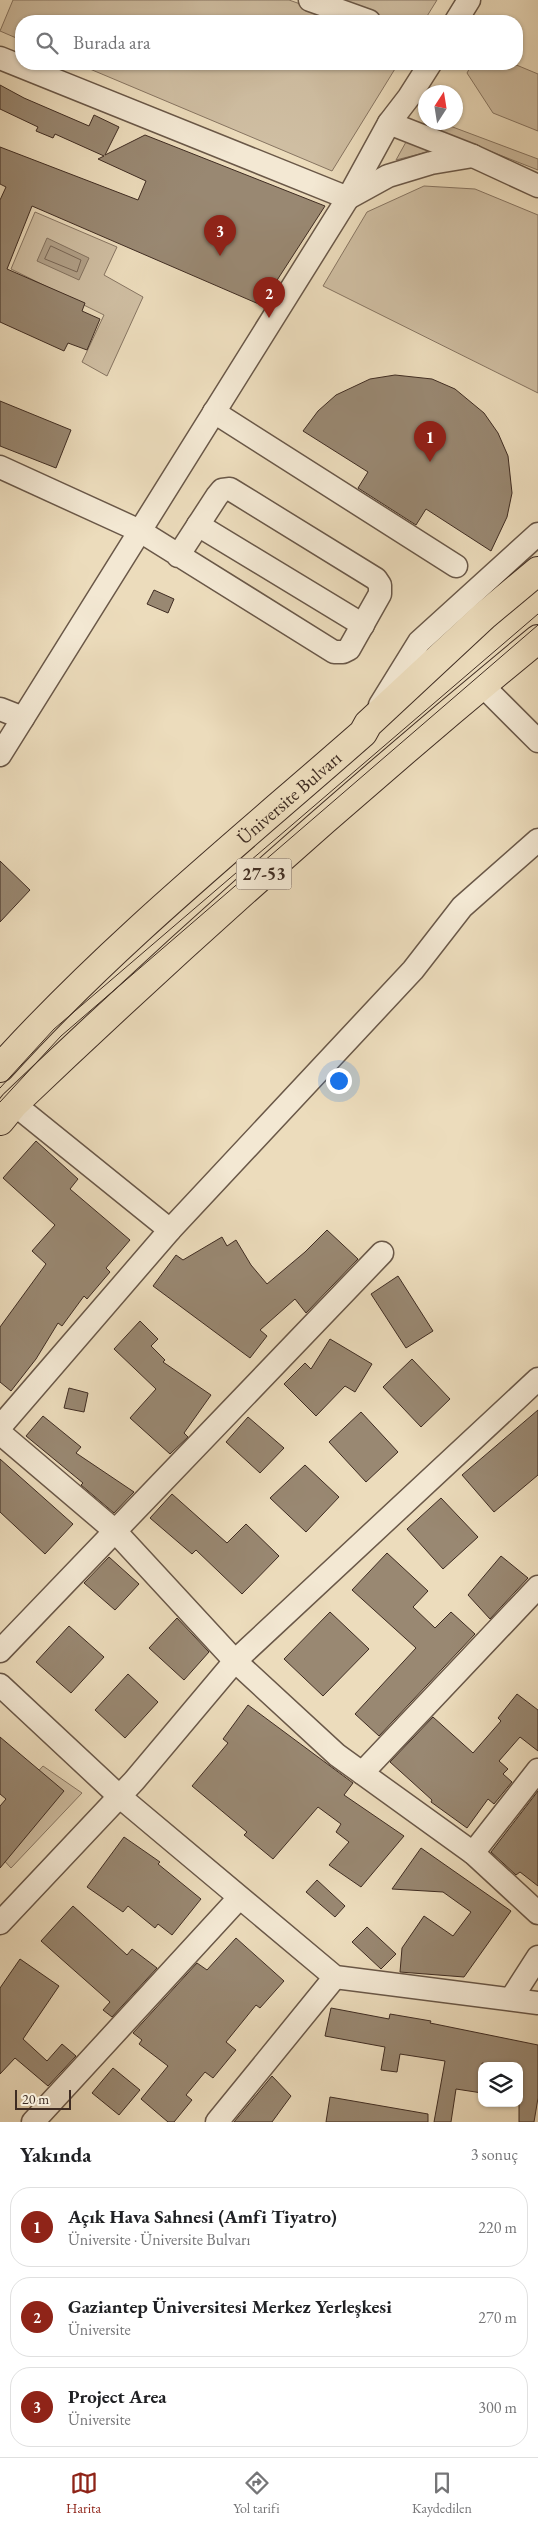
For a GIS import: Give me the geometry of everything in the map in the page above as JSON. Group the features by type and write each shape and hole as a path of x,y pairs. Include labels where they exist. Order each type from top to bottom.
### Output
{"main road":[{"name":"Üniversite Bulvarı","path":"0,1068 31,1034 142,927 364,733 368,724 484,616 538,571"},
{"name":"Üniversite Bulvarı","path":"7,1113 133,990 412,744 538,639"}],"street":[{"path":"310,0 352,15"},
{"path":"460,15 469,0"},
{"path":"0,58 15,64"},
{"path":"30,70 348,198"},
{"path":"0,755 348,198 389,123 426,70"},
{"path":"389,123 473,156 538,186"},
{"path":"348,198 388,176 431,163 473,156"},
{"path":"214,412 456,566"},
{"path":"0,467 140,531 178,556 334,652 349,649 380,594 380,585 376,579 230,489 222,490 216,496 178,556"},
{"path":"198,525 362,625"},
{"path":"368,724 419,642 538,534"},
{"path":"482,685 538,741"},
{"path":"0,709 23,718"},
{"path":"0,1427 170,1230 413,970 462,907 538,840"},
{"path":"7,1113 170,1230"},
{"path":"0,1651 114,1530 382,1253"},
{"path":"0,1923 119,1796 234,1661 538,1378"},
{"path":"0,1433 114,1530 234,1661 337,1755 473,1853 538,1913"},
{"path":"362,1773 538,1586"},
{"path":"0,1685 119,1796 335,1977 538,2003"},
{"path":"473,1853 538,1770"},
{"path":"33,2122 239,1898"},
{"path":"511,1999 538,1957"},
{"path":"217,2122 335,1977"}],"shaded area":[{"path":"13,0 289,0 331,15 15,15 15,37 0,31"},
{"path":"334,0 437,0 428,15 376,15"},
{"path":"523,68 538,74 538,131 493,113 467,73 469,70 523,70"},
{"path":"92,70 394,70 332,171"},
{"path":"436,130 461,130 538,159 538,170"},
{"path":"406,142 431,151 396,160"},
{"path":"424,186 475,189 538,215 538,393 323,286 367,212"},
{"path":"35,212 117,247 104,275 143,297 107,376 82,362 104,315 11,269"},
{"path":"43,1766 82,1793 11,1868 0,1856 0,1813"}],"water":[{"path":"47,238 89,258 79,280 37,261"}],"building":[{"path":"0,85 24,98 89,126 94,115 119,127 105,155 145,135 325,206 261,305 32,206 7,269 85,303 82,311 100,319 87,350 68,343 64,351 0,322 0,200 6,187 0,184 0,147 138,200 146,181 98,159 104,156 55,134 53,138 36,131 38,127 0,109"},
{"path":"395,375 432,379 455,389 484,413 498,433 508,456 512,493 507,517 491,551 426,509 416,525 358,488 368,472 303,431 318,411 336,395 370,379"},
{"path":"0,401 71,430 56,468 0,446"},
{"path":"154,590 174,599 168,613 147,604"},
{"path":"0,861 30,890 0,922"},
{"path":"36,1141 78,1179 70,1189 130,1240 106,1268 110,1272 87,1299 84,1296 62,1326 58,1323 36,1359 11,1391 0,1382 0,1327 46,1264 32,1251 55,1225 3,1178"},
{"path":"327,1230 358,1259 306,1313 295,1299 260,1330 267,1336 250,1358 153,1286 176,1255 183,1260 222,1237 227,1246 236,1240 251,1265 267,1284 305,1252"},
{"path":"398,1276 433,1331 406,1348 371,1294"},
{"path":"140,1321 158,1339 151,1346 165,1360 163,1362 211,1395 184,1433 188,1437 170,1454 130,1418 156,1389 114,1349"},
{"path":"330,1339 372,1364 355,1392 345,1386 316,1416 284,1384 305,1363 311,1369"},
{"path":"412,1359 450,1399 421,1427 383,1387"},
{"path":"69,1388 88,1393 84,1412 64,1408"},
{"path":"538,1410 538,1475 494,1512 462,1475"},
{"path":"361,1412 398,1452 366,1482 329,1442"},
{"path":"43,1416 81,1447 76,1453 134,1492 114,1513 81,1485 83,1483 26,1436"},
{"path":"248,1417 284,1448 260,1473 226,1442"},
{"path":"0,1459 73,1524 45,1554 0,1512"},
{"path":"305,1465 339,1497 306,1532 270,1498"},
{"path":"172,1494 227,1543 246,1524 279,1556 242,1594 196,1550 192,1554 150,1518"},
{"path":"441,1498 478,1537 443,1569 407,1529"},
{"path":"387,1553 428,1591 413,1607 435,1628 451,1612 475,1634 379,1736 355,1714 416,1648 352,1590"},
{"path":"501,1556 528,1578 490,1619 468,1595"},
{"path":"109,1557 139,1584 115,1610 84,1583"},
{"path":"330,1612 369,1649 323,1696 284,1659"},
{"path":"177,1618 209,1652 184,1680 149,1648"},
{"path":"69,1626 104,1657 71,1693 36,1662"},
{"path":"128,1674 158,1702 125,1738 95,1710"},
{"path":"517,1694 538,1710 538,1751 520,1737 499,1761 508,1769 503,1774 512,1782 494,1804 488,1799 467,1828 431,1802 432,1800 390,1762 433,1717 473,1753 501,1721 498,1718"},
{"path":"248,1705 353,1783 344,1795 404,1836 361,1887 329,1865 349,1842 336,1832 341,1824 318,1807 273,1859 244,1835 247,1832 192,1786 228,1743 223,1739"},
{"path":"0,1737 64,1791 0,1868 0,1806 6,1799 0,1794"},
{"path":"538,1791 538,1886 520,1872 516,1875 491,1852"},
{"path":"124,1837 160,1862 158,1864 201,1899 172,1935 158,1924 155,1928 128,1906 123,1912 87,1887"},
{"path":"421,1848 511,1911 464,1977 400,1972 402,1948 424,1916 453,1936 471,1912 443,1892 392,1889"},
{"path":"317,1880 345,1906 335,1917 306,1892"},
{"path":"73,1906 127,1955 132,1949 157,1968 112,2017 103,2010 110,2002 41,1941"},
{"path":"367,1927 396,1954 381,1969 352,1942"},
{"path":"236,1938 284,1981 260,2008 256,2005 226,2042 236,2050 213,2078 205,2072 186,2095 192,2100 174,2122 168,2122 141,2099 168,2066 139,2044 142,2040 133,2033 197,1963 207,1970"},
{"path":"20,1959 59,1986 23,2039 47,2061 62,2044 76,2056 48,2086 15,2058 0,2074 0,1988"},
{"path":"331,2008 389,2019 390,2014 431,2021 430,2023 538,2045 538,2098 534,2122 519,2122 519,2107 523,2107 523,2062 478,2062 478,2092 456,2089 451,2122 434,2122 445,2061 400,2054 397,2072 381,2070 385,2047 325,2036"},
{"path":"113,2068 140,2090 119,2115 92,2093"},
{"path":"272,2076 291,2096 272,2122 234,2122"},
{"path":"330,2097 428,2114 428,2122 326,2122"}],"tram line":[{"path":"0,1088 54,1029 538,614"},
{"path":"0,1102 61,1036 538,625"}],"place":[{"name":"Project Area","path":"220,256"},
{"name":"Gaziantep Üniversitesi Merkez Yerleşkesi","path":"269,318"},
{"name":"Açık Hava Sahnesi (Amfi Tiyatro)","path":"430,462"}]}
